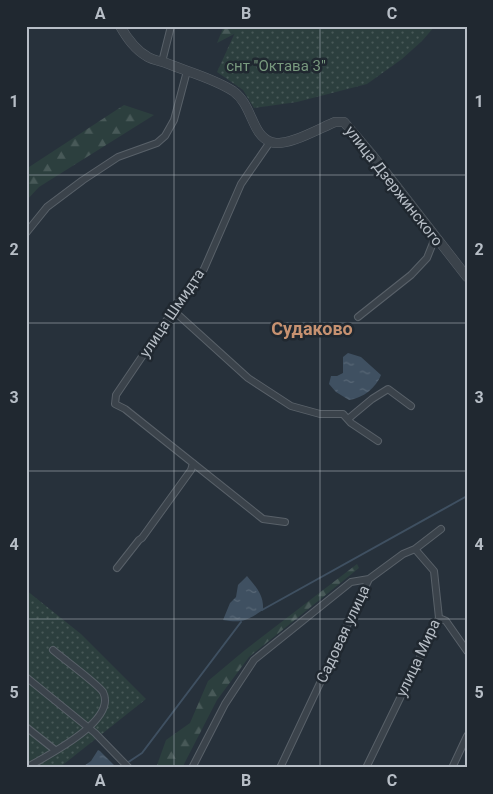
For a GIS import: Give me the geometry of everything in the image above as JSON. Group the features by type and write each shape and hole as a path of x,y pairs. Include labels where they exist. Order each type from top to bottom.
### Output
{"street":[{"path":"120,26 128,39 149,58 228,87 247,106 260,134 270,142"},
{"path":"162,62 171,26"},
{"path":"26,233 47,207 83,180 118,158 157,143 165,136 174,120 187,71"},
{"name":"улица Дзержинского","path":"270,142 287,142 335,122 344,122 373,156 467,277"},
{"name":"улица Шмидта","path":"193,463 125,409 115,404 116,395 204,269 241,184 270,142"},
{"path":"358,317 411,275 427,258 435,238"},
{"path":"174,311 248,378 291,406 320,414 343,414 378,441"},
{"path":"348,419 372,398 388,389 411,406"},
{"path":"117,568 142,538 191,470 193,463 263,519 285,522"},
{"name":"Садовая улица","path":"280,768 369,579 403,554 415,549 441,529"},
{"name":"улица Мира","path":"366,768 439,618 434,571 415,549"},
{"path":"192,768 225,704 254,660 351,582 369,579"},
{"path":"439,618 446,621 467,651"},
{"path":"26,768 77,738 99,718 104,710 103,692 53,650"},
{"path":"26,676 95,733 129,768"},
{"path":"26,727 50,748 55,750"},
{"path":"452,768 467,736"}],"green space":[{"path":"224,26 241,26 238,32 217,43"},
{"name":"снт \"Октава 3\"","path":"238,26 435,26 402,59 367,84 297,102 254,108 243,90 217,72"},
{"path":"124,105 154,115 39,187 26,201 26,169"},
{"path":"357,564 359,568 249,657 217,700 182,768 156,768 166,740 190,723 208,681 245,650"},
{"path":"26,590 81,634 146,699 57,768 26,768"}],"water":[{"path":"348,353 361,357 381,375 368,392 349,400 336,392 329,384 331,376 343,373 343,357"},
{"path":"247,576 261,596 263,610 244,620 223,620 230,603 236,597 238,585"},
{"path":"98,750 117,768 81,768 91,761"}],"waterway":[{"path":"262,610 467,496"},
{"path":"127,763 142,753 241,622"}],"district":[{"name":"Судаково","path":"312,329"}]}
